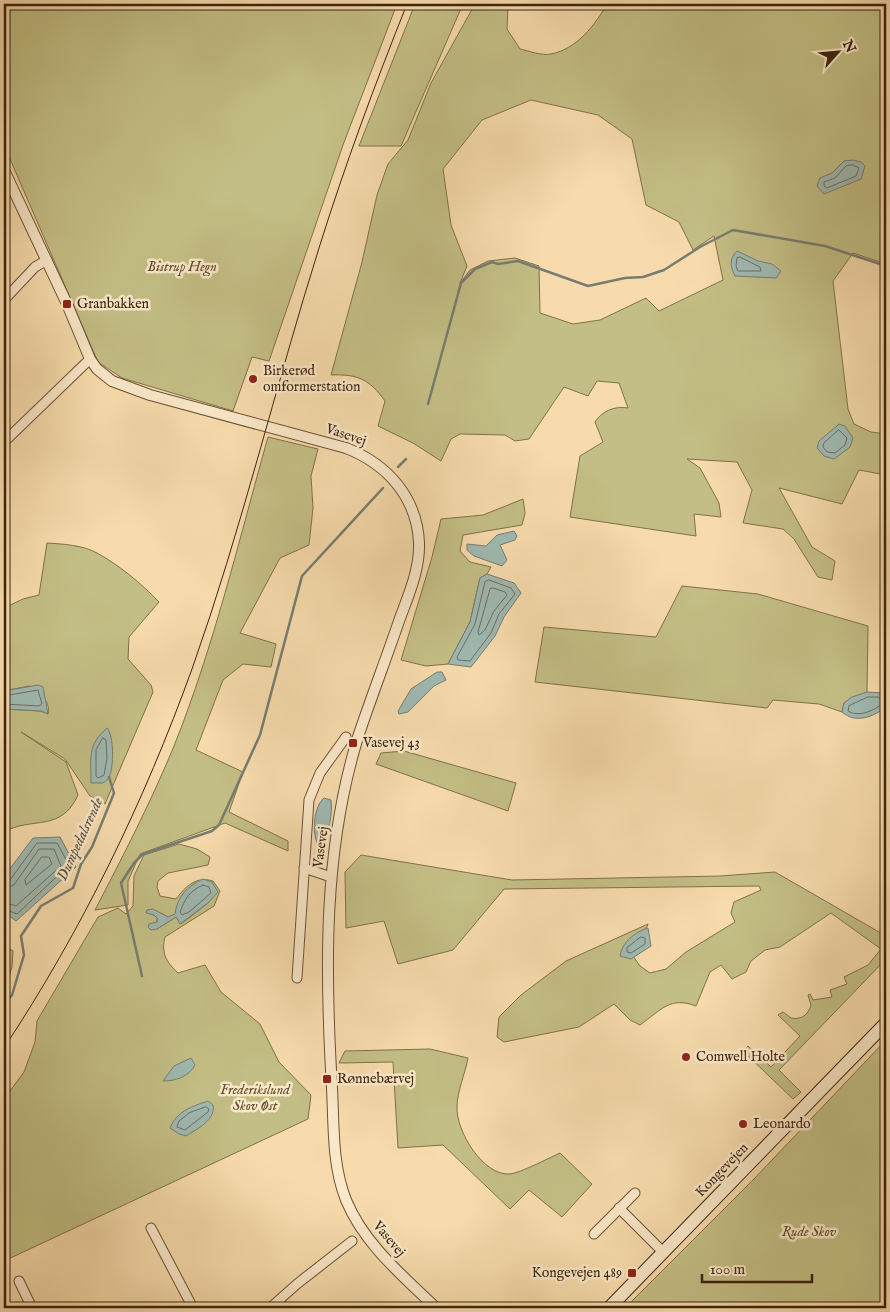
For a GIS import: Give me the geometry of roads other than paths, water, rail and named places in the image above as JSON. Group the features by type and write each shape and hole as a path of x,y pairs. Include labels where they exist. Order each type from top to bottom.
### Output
{"main road":[{"name":"Kongevejen","path":"609,1308 886,1023"}],"street":[{"name":"Vasevej","path":"4,170 47,260 90,359 104,375 121,385 360,454 390,476 411,507 418,530 417,567 358,737 341,811 331,877 326,951 327,1003 338,1177 347,1202 365,1235 392,1265 436,1308"},
{"path":"4,300 35,267 47,260"},
{"path":"4,442 90,359"},
{"name":"Vasevej","path":"297,978 307,823 314,784 346,737"},
{"name":"Vasevej","path":"304,868 331,877"},
{"path":"594,1234 635,1193"},
{"path":"619,1208 663,1252"},
{"path":"151,1228 193,1308"},
{"path":"270,1308 297,1284 352,1241"},
{"path":"18,1281 32,1308"}],"water":[{"path":"853,160 861,162 865,166 861,179 824,194 817,186 820,178 832,173 844,161"},
{"path":"737,251 758,261 772,264 781,271 776,278 735,276 731,263"},
{"path":"839,424 845,426 853,438 850,447 834,459 824,456 817,448 819,441"},
{"path":"514,531 517,536 515,540 500,545 507,560 502,566 474,556 467,550 467,544 486,546 497,535"},
{"path":"487,574 514,583 521,593 504,617 495,636 471,667 448,664 470,622 480,578"},
{"path":"437,672 442,672 446,680 434,686 408,712 399,714 398,711 411,689"},
{"path":"38,685 43,687 48,714 41,711 4,709 4,691"},
{"path":"867,692 883,693 886,697 886,707 876,714 864,718 853,718 842,712 844,703 852,697"},
{"path":"107,728 112,744 111,773 103,783 91,783 93,746"},
{"path":"324,798 331,800 331,812 327,835 323,846 320,848 315,837 314,822 317,808"},
{"path":"60,837 76,867 16,921 4,912 4,882 9,870 33,838"},
{"path":"203,879 212,882 218,892 208,903 180,924 176,917 157,929 151,930 148,927 149,924 157,922 158,919 154,915 146,913 147,910 153,909 168,917 175,914 178,902 184,893 192,885"},
{"path":"648,928 651,946 631,959 620,956 623,946 630,938"},
{"path":"191,1058 195,1065 189,1073 177,1079 163,1081 174,1066"},
{"path":"208,1101 213,1105 212,1115 200,1127 186,1136 170,1128 176,1117 190,1108"}],"waterway":[{"path":"428,404 461,283 475,269 492,262 498,264 518,261 588,286 625,278 643,277 664,270 700,247 733,230 825,246 886,266"},
{"path":"398,467 406,459"},
{"path":"142,976 121,883 134,863 143,854 212,831 219,825 260,735 302,576 383,488"},
{"name":"Dumpedalsrende","path":"4,1005 12,995 24,955 21,936 41,906 73,888 81,864 92,847 114,793 109,777"}],"tram line":[{"path":"4,1048 60,958 85,911 132,816 173,719 210,617 329,217 383,64 407,4"}],"place":[{"name":"Granbakken","path":"67,304"},
{"name":"Birkerød omformerstation","path":"253,379"},
{"name":"Vasevej 43","path":"353,743"},
{"name":"Comwell Holte","path":"686,1057"},
{"name":"Rønnebærvej","path":"327,1079"},
{"name":"Leonardo","path":"743,1124"},
{"name":"Kongevejen 489","path":"632,1273"}],"park label":[{"name":"Bistrup Hegn","path":"182,267"},
{"name":"Frederikslund Skov Øst","path":"255,1098"},
{"name":"Rude Skov","path":"809,1232"}]}
